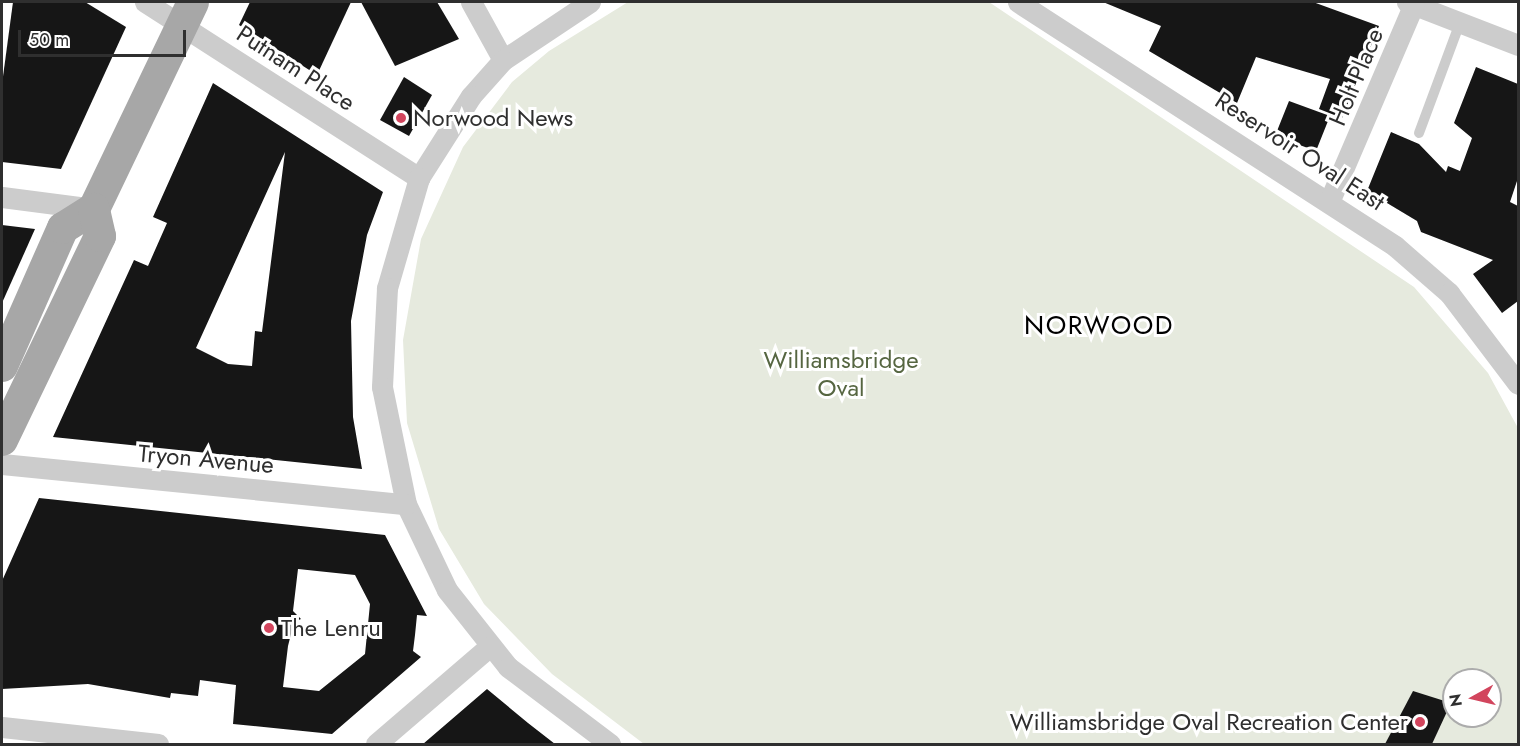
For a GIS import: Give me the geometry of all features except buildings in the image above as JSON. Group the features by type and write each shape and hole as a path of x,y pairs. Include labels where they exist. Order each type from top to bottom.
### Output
{"main road":[{"path":"2,366 63,228 94,209 188,14"},
{"path":"2,440 100,236 94,209"}],"street":[{"name":"Putnam Place","path":"145,2 188,14 419,178"},
{"path":"471,2 503,60"},
{"path":"590,2 503,60 461,110 419,178 387,288 382,340 388,426 406,504 447,590 508,667 610,744"},
{"name":"Reservoir Oval East","path":"1018,2 1395,246 1449,293 1518,384"},
{"path":"1410,3 1518,45"},
{"name":"Holt Place","path":"1329,202 1410,3"},
{"path":"2,196 94,209"},
{"name":"Tryon Avenue","path":"2,464 406,504"},
{"path":"376,744 490,646"},
{"path":"2,727 158,744"}],"lane":[{"path":"1419,133 1460,22"}],"green space":[{"name":"Williamsbridge Oval","path":"628,2 989,2 1414,287 1488,373 1518,428 1518,744 644,744 552,674 484,604 439,529 407,423 403,340 421,239 463,147 512,82 549,51"}],"place":[{"name":"Norwood News","path":"401,118"},
{"name":"The Lenru","path":"269,628"},
{"name":"Williamsbridge Oval Recreation Center","path":"1420,722"}],"district":[{"name":"NORWOOD","path":"1099,326"}]}
